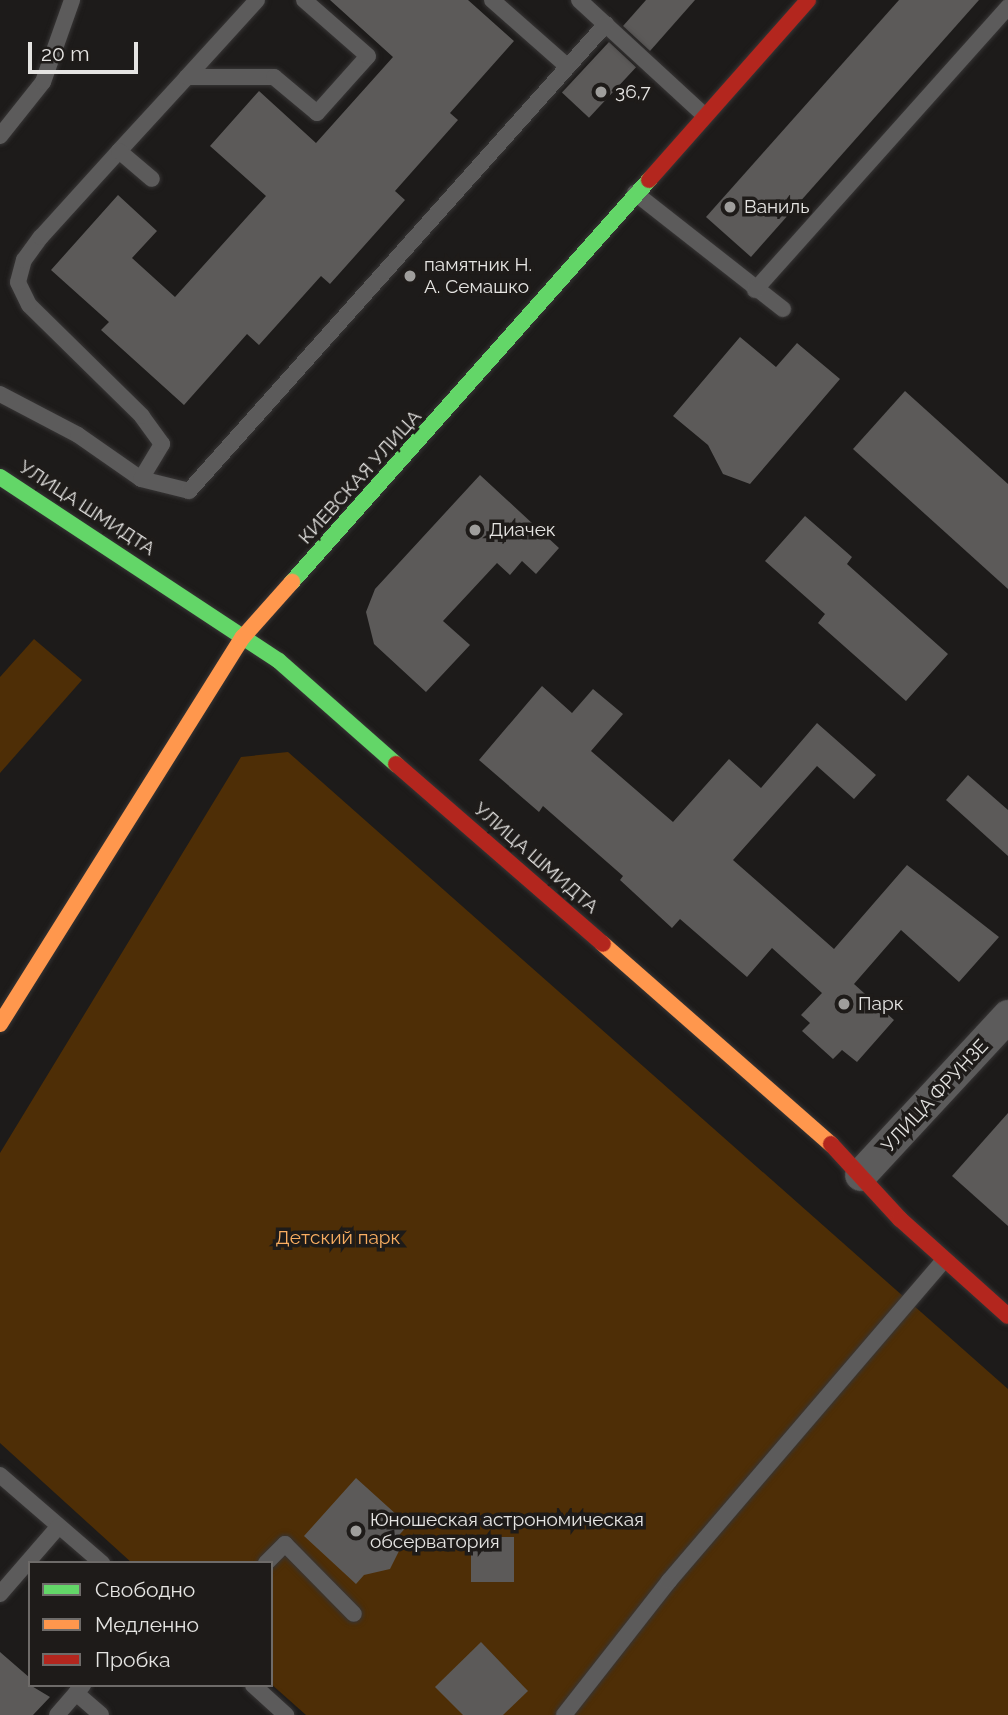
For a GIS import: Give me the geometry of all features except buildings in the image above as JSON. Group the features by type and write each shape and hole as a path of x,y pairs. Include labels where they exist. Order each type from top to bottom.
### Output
{"main road":[{"name":"КИЕВСКАЯ УЛИЦА","path":"0,1024 243,637 464,394 635,193 808,0"},
{"name":"УЛИЦА ШМИДТА","path":"0,477 243,637 394,761 822,1135 944,1260 1008,1316"}],"street":[{"name":"УЛИЦА ФРУНЗЕ","path":"861,1175 1008,1016"}],"lane":[{"path":"0,136 43,82 72,0"},
{"path":"141,479 162,444 142,416 29,305 19,282 24,260 41,237 257,0"},
{"path":"187,77 274,77 317,113 368,56 304,0"},
{"path":"492,0 568,67"},
{"path":"579,0 704,114"},
{"path":"755,290 1008,7"},
{"path":"0,394 78,435 141,479 189,491 606,24"},
{"path":"119,151 152,178"},
{"path":"635,193 755,290 783,309"},
{"path":"564,1715 686,1560 944,1260"},
{"path":"0,1475 22,1505 58,1527 100,1561"},
{"path":"29,1561 58,1527"},
{"path":"268,1561 285,1544 354,1614"},
{"path":"0,1594 28,1562"},
{"path":"255,1687 286,1715"},
{"path":"57,1715 80,1689 101,1715"}],"green space":[{"path":"34,639 82,680 0,773 0,677"},
{"name":"Детский парк","path":"288,752 1008,1389 1008,1715 306,1715 273,1686 273,1561 130,1561 0,1443 0,1153 241,757"}],"traffic: fast":[{"path":"292,582 649,180"},
{"path":"0,477 279,661 396,764"}],"traffic: slow":[{"path":"0,1024 243,637 292,582"},
{"path":"603,944 831,1144"}],"traffic: jam":[{"path":"649,180 808,0"},
{"path":"396,764 603,944"},
{"path":"831,1144 900,1219 1008,1316"}],"place":[{"name":"36,7","path":"601,92"},
{"name":"Ваниль","path":"730,207"},
{"name":"памятник Н. А. Семашко","path":"410,276"},
{"name":"Диачек","path":"475,530"},
{"name":"Парк","path":"844,1004"},
{"name":"Юношеская астрономическая обсерватория","path":"356,1531"}]}
